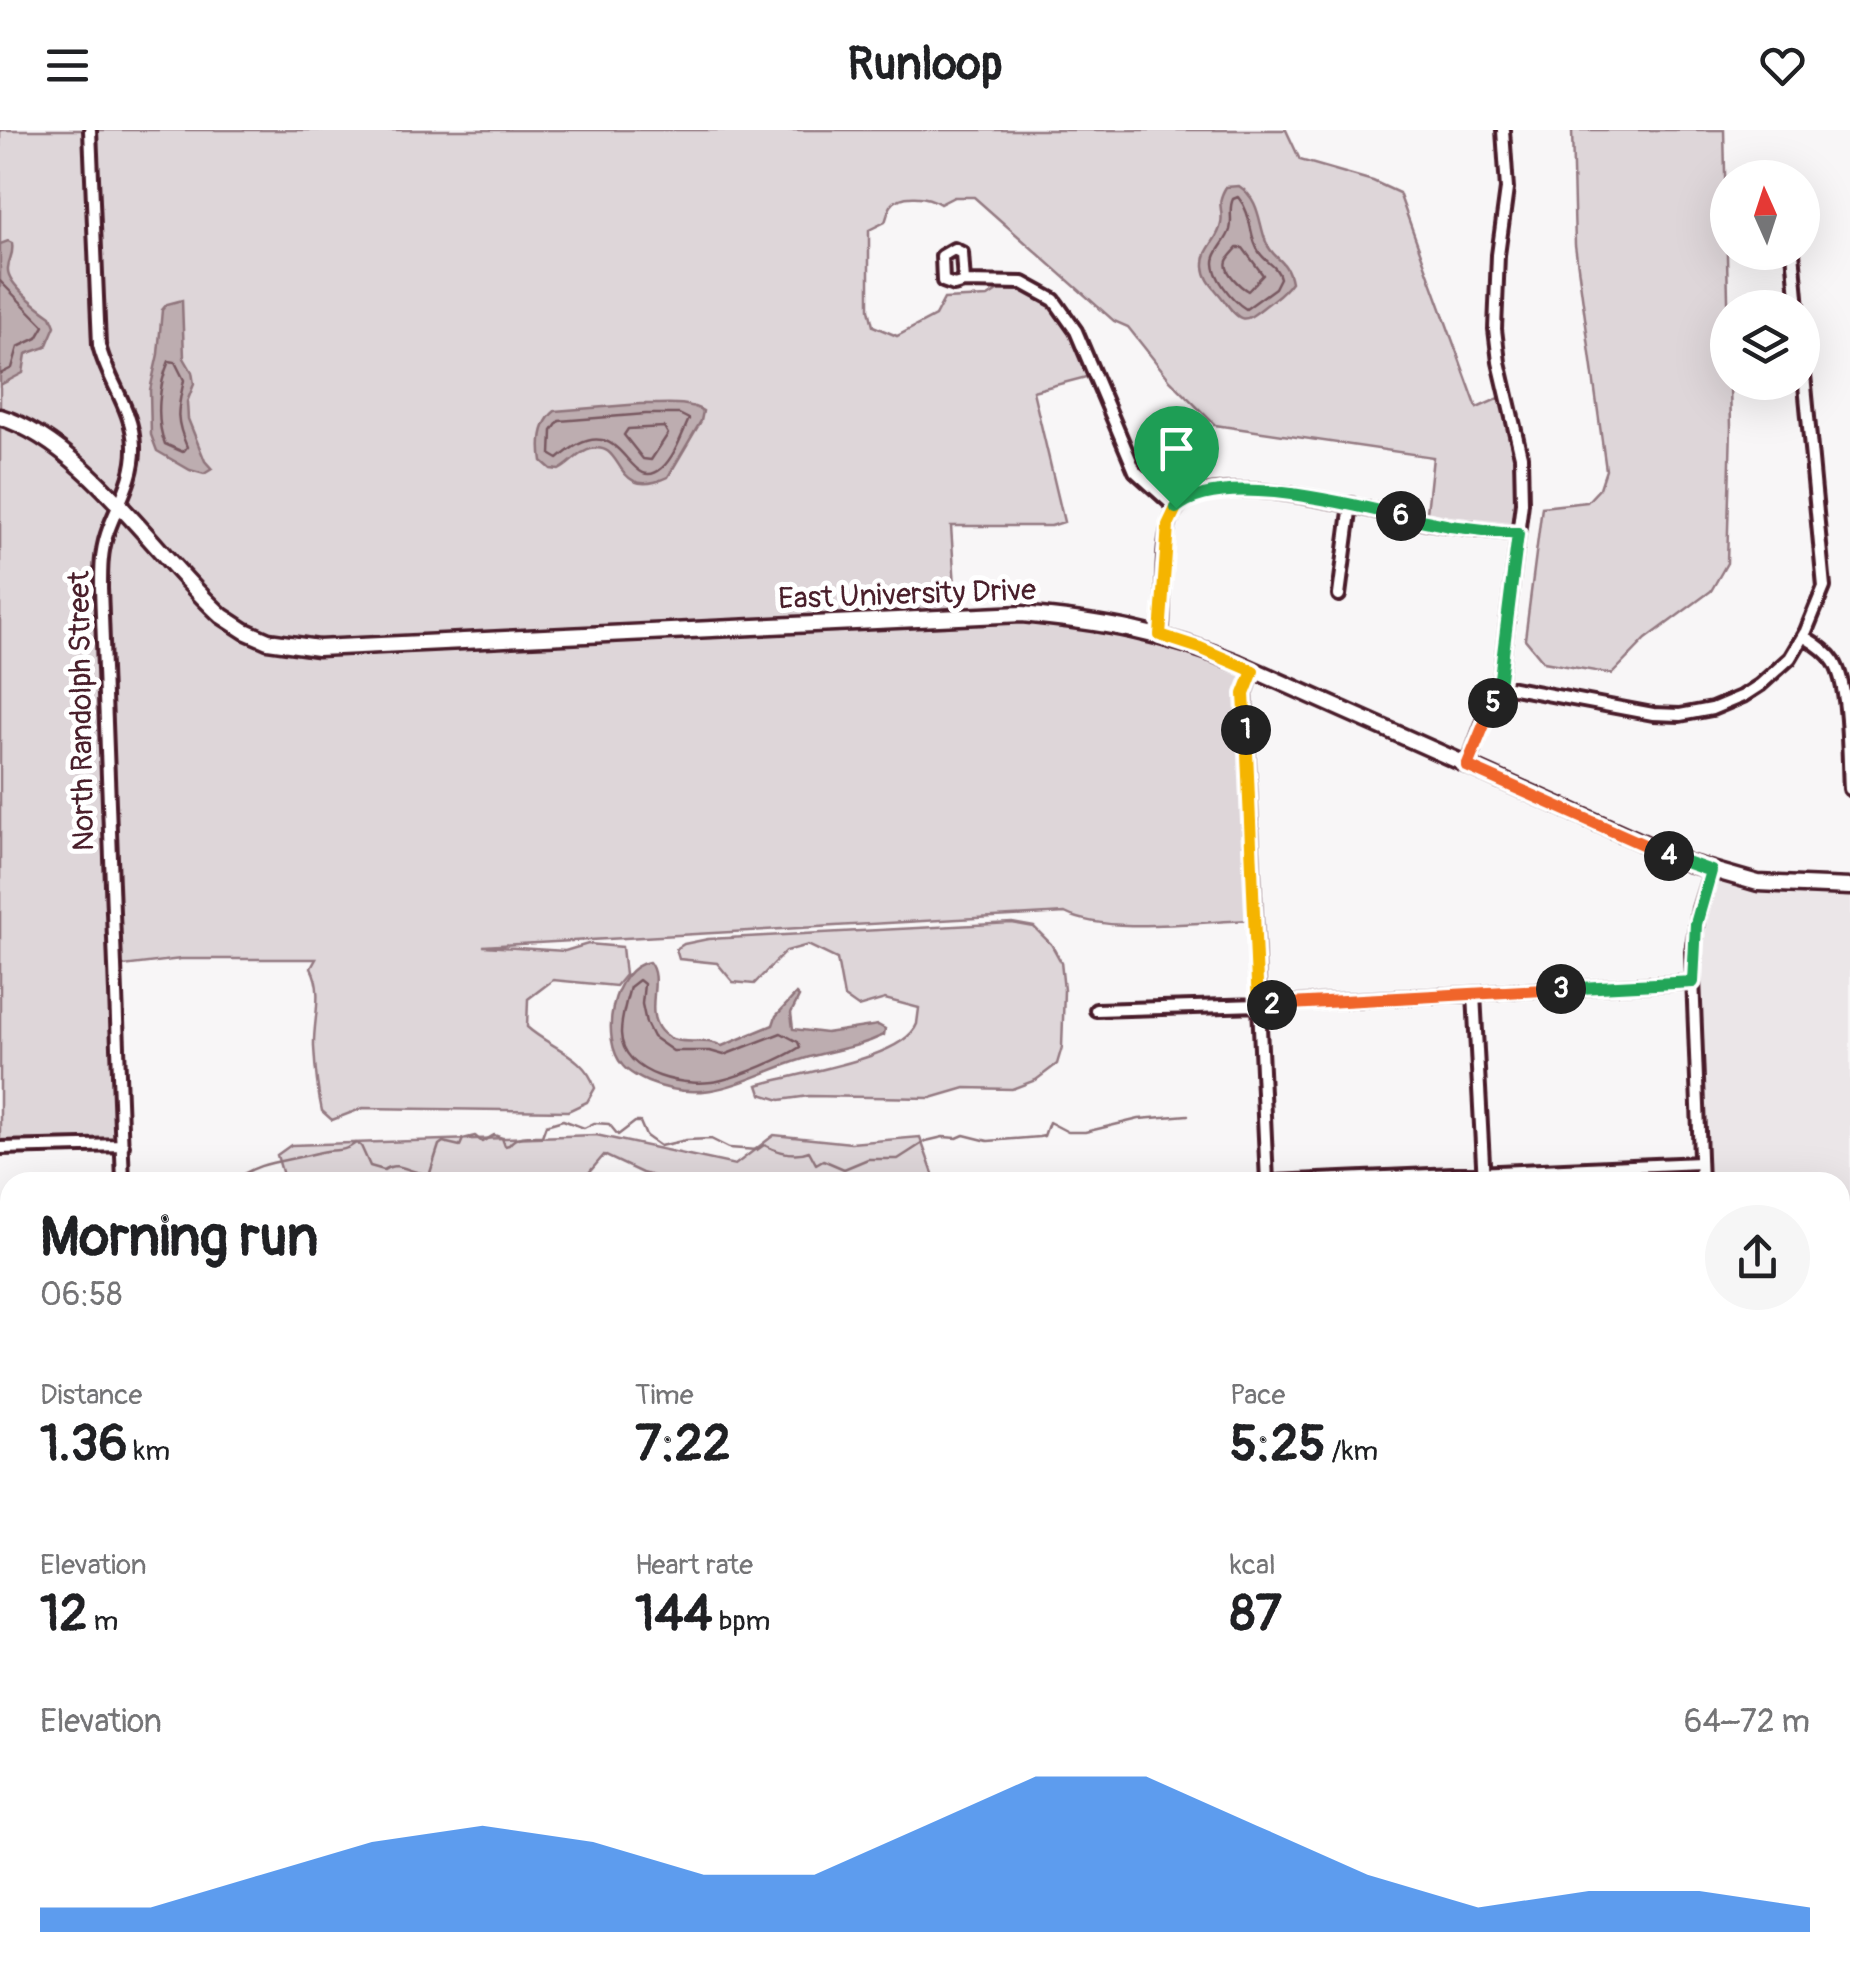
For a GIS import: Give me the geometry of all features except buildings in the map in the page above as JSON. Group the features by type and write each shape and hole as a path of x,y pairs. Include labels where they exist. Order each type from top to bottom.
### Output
{"main road":[{"name":"East University Drive","path":"0,417 30,429 62,449 222,616 256,637 293,646 471,642 1022,614 1100,622 1200,648 1711,871 1774,886 1850,887"}],"street":[{"name":"North Randolph Street","path":"90,130 100,344 110,378 125,406 134,442 132,474 104,542 100,588 123,1172"},
{"path":"1467,766 1498,684 1522,488 1521,456 1495,329 1497,270 1508,189 1502,130"},
{"path":"964,282 1023,283 1054,300 1073,324 1135,471 1176,508"},
{"path":"1498,684 1653,714 1691,714 1728,703 1760,686 1790,658 1804,636 1824,587 1806,400"},
{"path":"1160,635 1168,525 1176,508 1192,497 1209,493 1299,494 1426,522 1518,534"},
{"path":"1339,596 1351,504"},
{"path":"1804,636 1824,650 1838,669 1845,700 1850,789"},
{"path":"1253,671 1244,694 1266,1172"},
{"path":"1700,1172 1693,982 1696,924 1711,871"},
{"path":"1096,1010 1258,1006 1693,982"},
{"path":"1474,994 1484,1172"},
{"path":"0,1148 122,1146"},
{"path":"1570,1172 1700,1163"}],"shaded area":[{"path":"0,130 1286,130 1300,160 1373,181 1399,193 1477,408 1506,395 1518,441 1518,534 1426,522 1433,457 1215,425 1170,380 1128,327 1114,321 974,197 954,197 940,204 922,197 901,199 891,206 885,222 869,230 869,309 873,326 897,336 935,316 944,299 988,297 1011,282 1054,300 1094,375 1033,391 1064,522 1051,526 951,526 957,617 1080,619 1253,671 1247,686 1253,920 1130,925 1083,920 1065,913 483,946 565,951 588,944 622,947 625,975 616,986 553,980 528,999 527,1027 575,1060 595,1088 587,1102 568,1111 363,1108 332,1120 322,1111 316,1071 317,997 311,968 316,959 181,959 114,967 123,1145 0,1148"},
{"path":"1572,130 1724,130 1725,160 1710,160 1710,270 1727,270 1728,290 1710,290 1710,400 1730,400 1727,563 1711,591 1646,639 1612,674 1544,662 1525,639 1542,507 1587,502 1600,488 1606,470 1575,245"},
{"path":"1708,879 1747,891 1850,897 1850,1172 1701,1172 1692,967"},
{"path":"1012,923 1034,927 1051,944 1061,962 1062,1047 1057,1064 1036,1080 1012,1089 965,1088 931,1098 809,1096 780,1100 761,1094 758,1085 846,1064 891,1047 908,1036 917,1024 919,1008 885,999 858,1007 844,997 837,959 808,945 786,951 754,984 733,982 717,963 679,959 676,949 708,939"},
{"path":"596,1135 735,1165 774,1135 851,1143 920,1137 932,1172 640,1172 604,1155 590,1172 282,1172 277,1155 291,1145"}],"water":[{"path":"1239,186 1255,204 1266,242 1286,268 1291,282 1244,319 1210,284 1204,266 1221,224 1223,193 1226,187"},
{"path":"12,243 8,268 12,281 51,316 55,326 46,347 26,354 23,373 0,385 0,244"},
{"path":"182,300 184,358 194,384 187,402 188,419 212,469 204,474 157,451 151,435 150,390 162,310 167,304"},
{"path":"681,404 703,411 668,477 650,483 637,482 602,449 586,451 559,470 542,461 542,433 555,411"},
{"path":"649,962 655,977 656,1023 675,1040 722,1046 773,1025 796,994 799,997 791,1013 793,1029 826,1033 878,1025 885,1029 884,1035 728,1086 710,1090 670,1089 645,1081 625,1068 612,1039 613,1006 618,990 636,967"}],"waterway":[{"path":"430,1172 443,1142 460,1146 463,1139 475,1136 482,1142 494,1135 502,1138 505,1146 520,1137 542,1136 546,1125 563,1120 584,1128 594,1123 609,1124 618,1135 640,1122 646,1136 660,1146 711,1139 729,1148 757,1150 764,1145 786,1153 809,1151 816,1164 823,1160 844,1169 868,1159 898,1159 926,1141 943,1137 964,1135 988,1141 1039,1137 1044,1136 1049,1122 1068,1132 1085,1132 1139,1119 1188,1115"},
{"path":"249,1172 356,1143 370,1166 384,1170 395,1166 417,1172"}],"route":[{"path":"1209,493 1299,494 1426,522 1518,534 1500,678 1467,766 1711,871 1696,924 1693,982 1258,1006 1244,694 1253,671 1160,635 1168,525 1176,508 1192,497 1209,493"}]}
